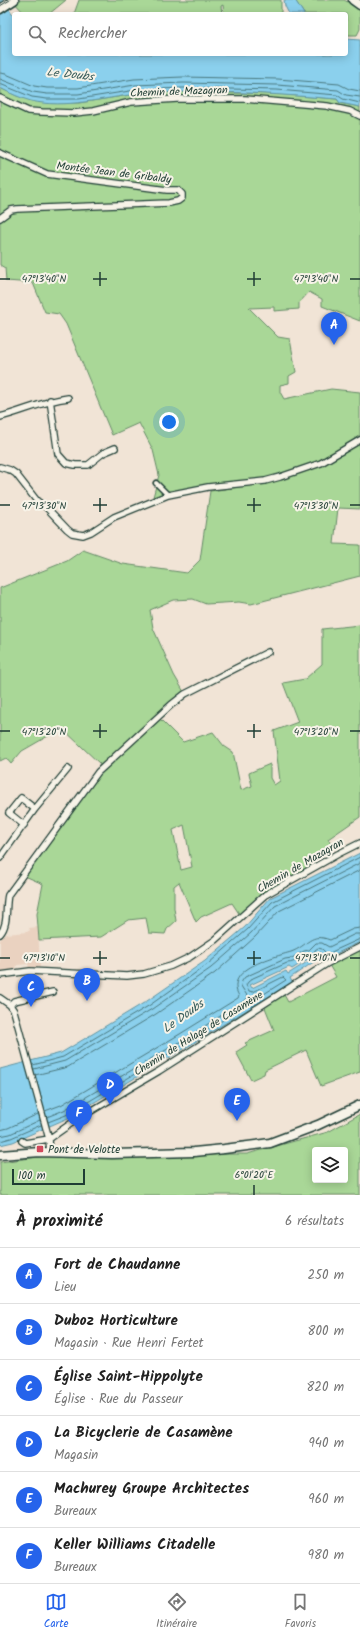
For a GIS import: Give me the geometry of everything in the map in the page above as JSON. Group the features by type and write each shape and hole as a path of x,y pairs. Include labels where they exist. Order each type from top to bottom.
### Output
{"main road":[{"path":"0,9 14,0"},
{"path":"353,0 360,5"},
{"path":"0,1156 50,1153 112,1154 194,1152 270,1143 318,1125 360,1105"}],"street":[{"name":"Chemin de Mazagran","path":"0,98 28,111 42,112 74,113 131,102 178,99 245,99 326,106 350,111 360,116"},
{"name":"Montée Jean de Gribaldy","path":"0,153 47,174 167,190 178,190 182,194 182,198 178,201 169,203 17,209 11,210 0,218"},
{"path":"0,417 17,413 50,400 68,398"},
{"path":"50,400 58,454 66,463 88,465 103,453 115,448"},
{"path":"0,467 10,470 37,501 46,507 67,529 77,534 83,534 90,532 114,517 168,495 208,487 266,481 280,477 321,463 360,440"},
{"path":"156,483 168,495"},
{"path":"0,934 6,922 5,910 8,895 12,888 98,772 185,694 268,652"},
{"path":"0,858 35,809 68,769"},
{"path":"24,825 9,813 21,798 35,809"},
{"name":"Chemin de Mazagran","path":"0,975 30,971 108,976 144,974 171,966 215,940 264,895 360,843"},
{"path":"0,902 5,910"},
{"name":"Chemin de Halage de Casamène","path":"48,1136 159,1071 280,992 328,963 360,947"},
{"path":"10,1005 14,1001 53,992"},
{"path":"0,998 10,1005 14,1011 48,1136 50,1153"},
{"path":"22,1141 29,1143 48,1136"}],"shaded area":[{"path":"38,927 40,967 29,969 28,964 17,965 15,971 0,972 0,940 6,934 27,932 30,930 29,928"}],"green space":[{"path":"12,0 66,0 51,12 23,12"},
{"path":"79,0 281,0 281,12 224,12 223,5 221,6 222,12 75,12"},
{"path":"295,0 344,0 360,8 360,29 357,35 348,35 348,12 303,12"},
{"path":"0,88 17,96 46,103 79,103 136,94 183,92 276,94 337,99 340,103 360,107 360,321 322,306 322,299 309,292 299,303 299,309 274,311 274,307 249,308 278,337 290,339 296,372 289,376 289,383 280,385 280,392 284,399 331,389 360,392 360,435 321,463 265,481 171,492 153,497 159,475 153,450 139,423 112,435 66,324 59,314 45,312 33,283 6,281 5,268 0,265"},
{"path":"360,443 360,509 338,508 334,544 360,545 360,576 251,604 239,602 206,604 193,599 173,600 150,610 153,628 174,675 184,692 157,716 183,742 213,732 224,746 233,752 241,790 252,786 249,773 270,764 270,778 274,785 280,781 274,731 298,722 283,683 305,679 322,664 322,629 360,625 360,817 328,839 334,848 315,859 314,864 264,893 240,915 232,903 201,917 196,922 179,882 174,886 174,908 176,921 167,929 165,934 149,933 146,918 128,920 101,937 39,940 37,914 43,884 25,876 76,805 100,764 62,728 22,751 11,764 6,758 0,761 0,588 67,561 83,550 123,564 187,573 200,560 210,491 268,483 323,465","holes":["184,825 192,867 181,870 173,830"]},
{"path":"360,950 360,1072 321,1086 306,1050 265,1070 264,1074 251,1080 236,1052 247,1045 245,1043 274,1030 264,1005 283,993 288,1002 336,977 329,965"},
{"path":"360,1114 360,1195 0,1195 0,1162 54,1155 247,1154 328,1132"}],"water":[{"name":"Le Doubs","path":"0,0 3,0 12,13 12,56 348,56 348,39 360,40 360,107 340,103 337,99 221,92 137,94 84,102 57,104 31,101 0,88"},
{"path":"284,0 295,0 303,12 288,12"},
{"name":"Le Doubs","path":"360,853 360,942 325,959 321,957 290,978 292,982 68,1118 13,1142 0,1145 0,1069 61,1053 147,1001 205,961 245,927 270,898","holes":["319,952 321,953 288,974 286,971 252,988 250,985 289,967 292,969"]}],"tram line":[{"path":"0,6 10,0"}],"place":[{"name":"Fort de Chaudanne","path":"334,345"},
{"name":"Duboz Horticulture","path":"87,1001"},
{"name":"Église Saint-Hippolyte","path":"31,1007"},
{"name":"La Bicyclerie de Casamène","path":"110,1105"},
{"name":"Machurey Groupe Architectes","path":"237,1121"},
{"name":"Keller Williams Citadelle","path":"79,1133"},
{"name":"Pont de Velotte","path":"40,1149"}]}
